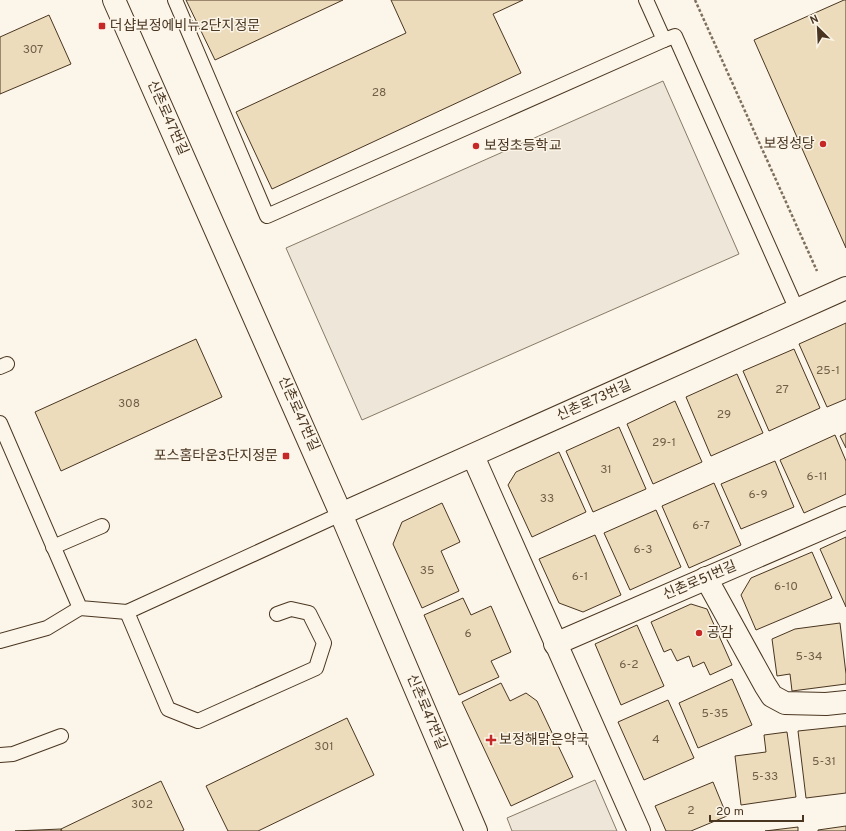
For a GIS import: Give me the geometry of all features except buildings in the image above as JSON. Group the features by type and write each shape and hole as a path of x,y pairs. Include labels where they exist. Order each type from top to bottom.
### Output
{"street":[{"name":"신촌로47번길","path":"114,0 341,514 476,831"},
{"name":"신촌로73번길","path":"341,514 837,292"},
{"path":"473,456 639,831"},
{"name":"신촌로51번길","path":"555,644 846,518"},
{"path":"706,578 772,696 785,703 826,704 846,702"}],"lane":[{"path":"175,0 267,216 675,36 796,310"},
{"path":"646,0 664,40"},
{"path":"0,423 80,608"},
{"path":"0,641 47,628 80,608 127,612 341,514"},
{"path":"53,547 102,526"},
{"path":"127,612 168,709 198,721 316,668 324,643 308,613 292,609 277,614"},
{"path":"0,755 13,754 61,736"}],"path":[{"path":"695,0 837,292"}],"shaded area":[{"path":"663,81 739,254 362,420 286,248"},
{"path":"595,780 617,831 512,831 507,818"}],"place":[{"name":"더샵보정에비뉴2단지정문","path":"102,26"},
{"name":"보정성당","path":"823,144"},
{"name":"보정초등학교","path":"476,146"},
{"name":"포스홈타운3단지정문","path":"286,456"},
{"name":"공감","path":"699,633"},
{"name":"보정해맑은약국","path":"491,740"}]}
